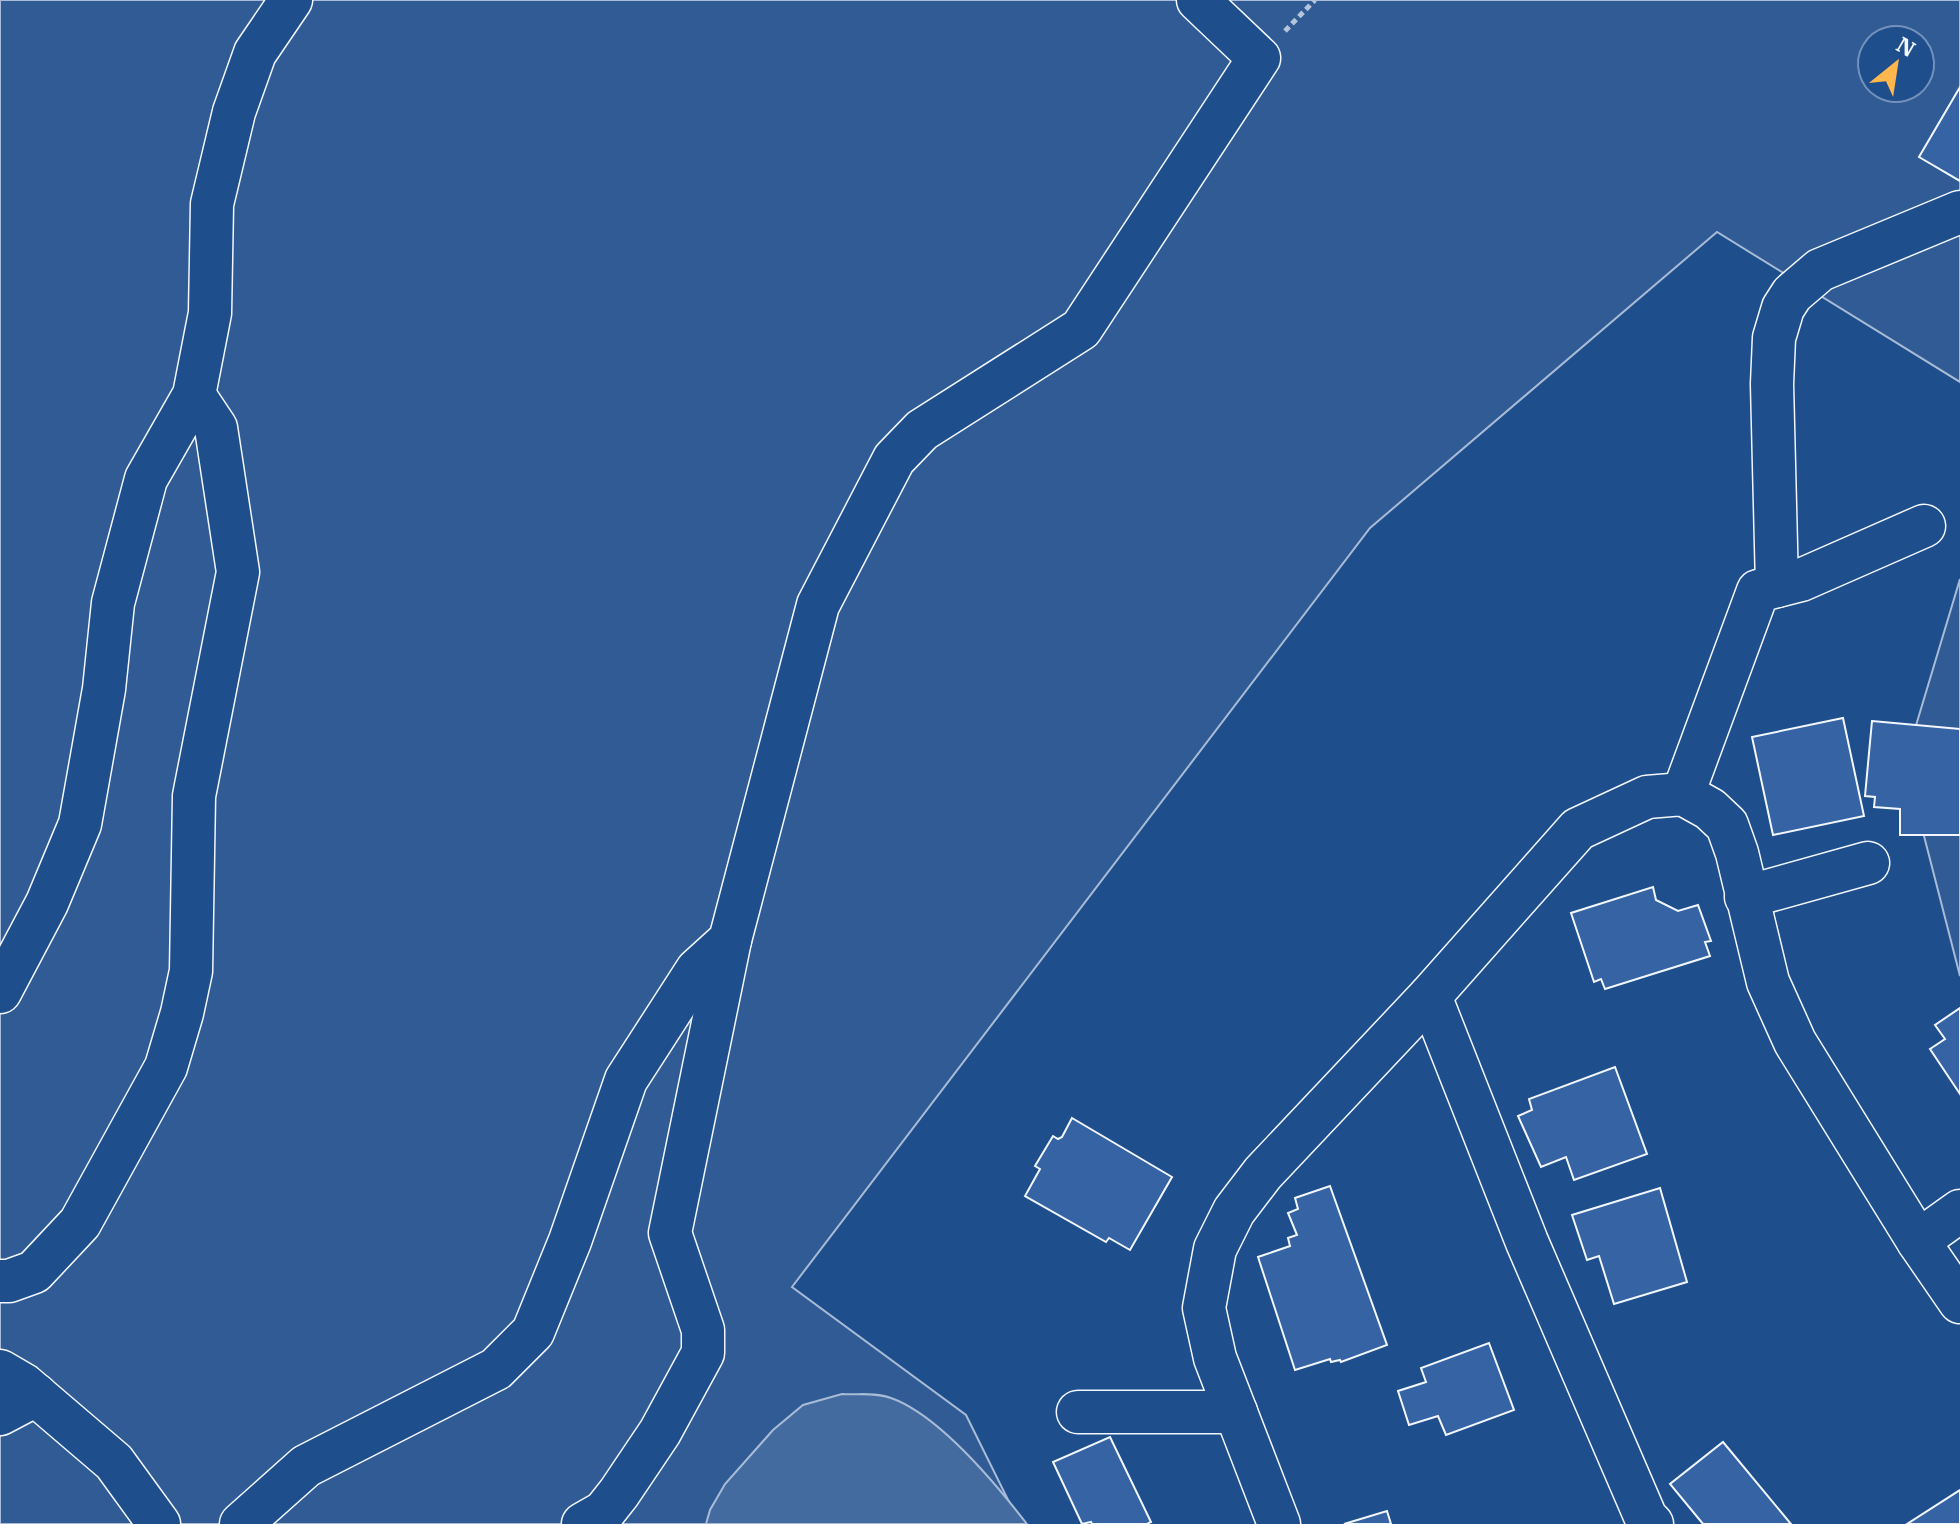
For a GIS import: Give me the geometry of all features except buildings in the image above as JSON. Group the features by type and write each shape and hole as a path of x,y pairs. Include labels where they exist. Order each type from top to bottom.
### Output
{"street":[{"path":"0,992 47,903 80,824 104,689 116,589 146,479 194,395 210,313 212,204 234,112 255,53 291,0"},
{"path":"583,1524 604,1512 619,1493 660,1432 703,1353 703,1330 670,1233 730,940 818,605 894,459 922,430 1081,329 1259,58 1198,0"},
{"path":"1777,586 1772,384 1774,338 1783,308 1792,294 1820,270 1960,212"},
{"path":"0,1281 34,1272 80,1223 166,1067 182,1013 191,971 194,796 238,572 216,428 194,395"},
{"path":"1683,794 1758,591 1801,580 1924,526"},
{"path":"1279,1524 1215,1358 1204,1308 1215,1249 1234,1211 1263,1173 1430,996 1578,829 1647,797 1683,794 1710,809 1727,825 1737,853 1768,982 1795,1042 1918,1241 1960,1302"},
{"path":"1746,897 1868,863"},
{"path":"241,1524 306,1466 496,1369 533,1332 570,1241 626,1080 697,970 730,940"},
{"path":"1430,996 1527,1242 1646,1518 1652,1524"},
{"path":"1918,1241 1960,1211"},
{"path":"0,1371 18,1404 114,1462 159,1524"},
{"path":"1078,1412 1236,1412"}],"shaded area":[{"path":"0,0 1960,0 1960,382 1717,232 1370,528 792,1287 966,1415 1020,1524 0,1524"},
{"path":"1960,579 1960,976 1905,762"},
{"path":"842,1394 885,1396 928,1419 983,1471 1027,1524 706,1524 725,1484 773,1430 803,1405"}]}
